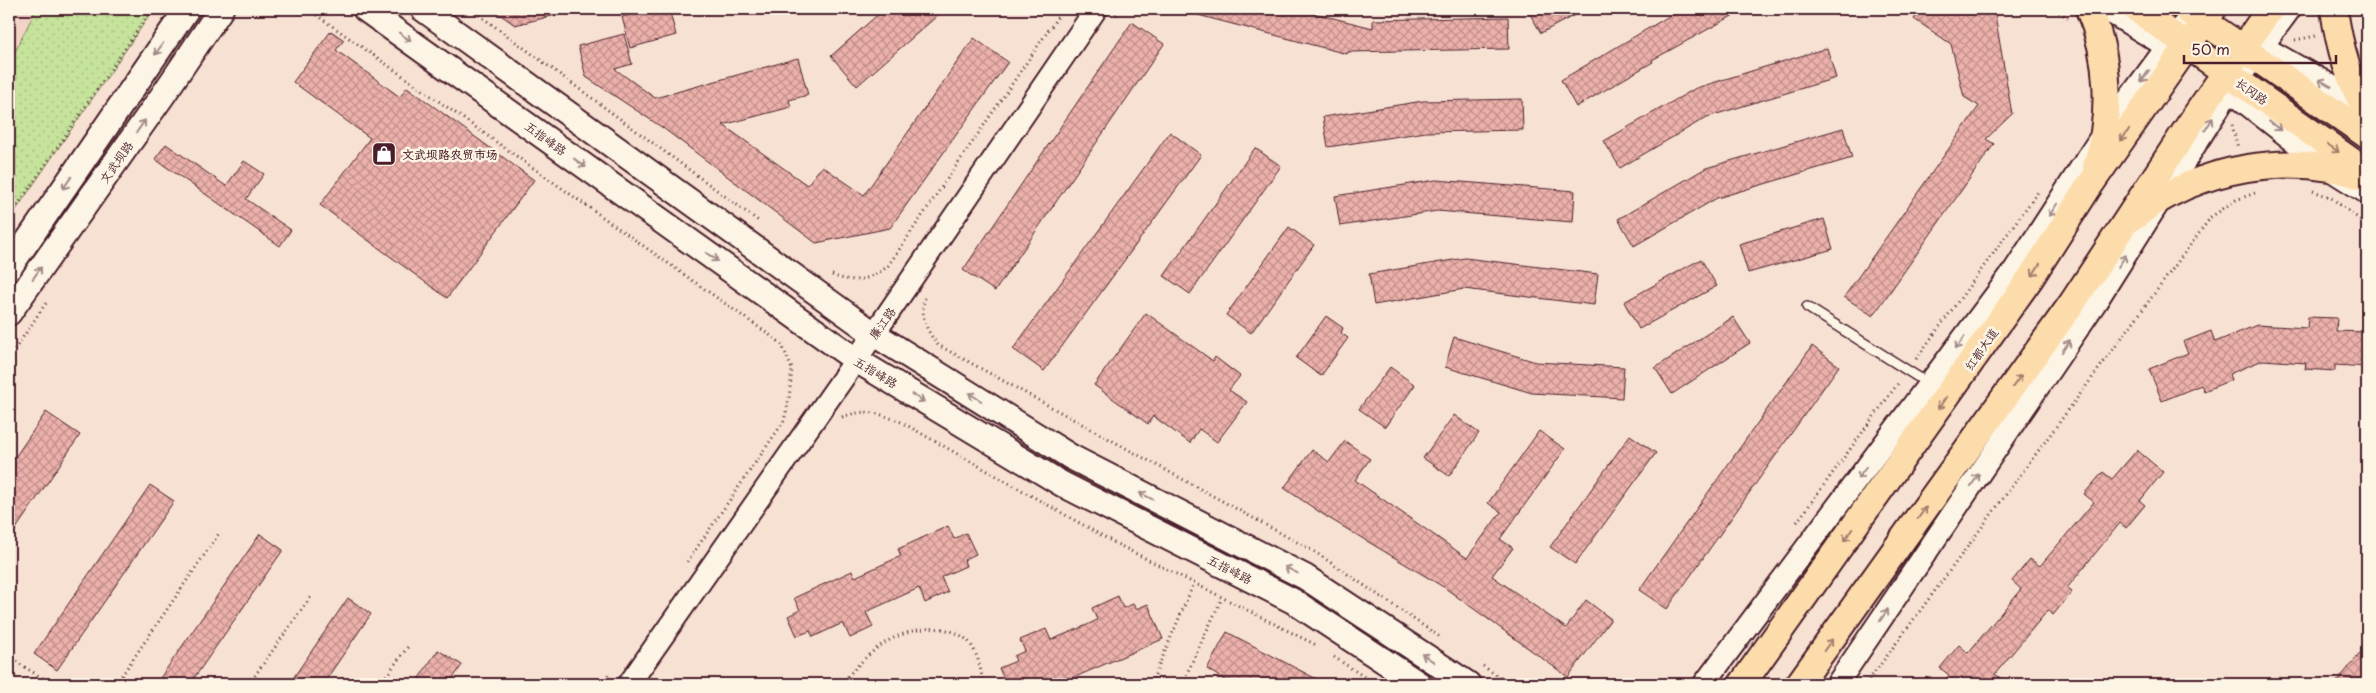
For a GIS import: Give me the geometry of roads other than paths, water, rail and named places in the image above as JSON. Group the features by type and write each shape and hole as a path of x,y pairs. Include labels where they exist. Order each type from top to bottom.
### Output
{"main road":[{"path":"9,268 187,9"},
{"name":"文武坝路","path":"9,313 164,95 221,9"},
{"name":"五指峰路","path":"365,9 856,360 1062,484 1293,602 1419,684"},
{"path":"423,9 874,334 1071,457 1305,577 1468,684"},
{"name":"长冈路","path":"2136,9 2178,45 2227,81 2367,172"},
{"path":"1799,684 2068,310 2122,226 2251,47 2270,9"},
{"path":"2334,9 2343,56 2366,108"},
{"path":"2201,11 2367,134"},
{"name":"红都大道","path":"1742,684 2025,286 2201,11"},
{"path":"2081,15 2100,40 2107,88 2104,132 2096,165 2087,189"},
{"path":"2122,226 2165,196 2186,186 2234,170 2286,165 2329,169 2367,178"}],"street":[{"name":"廉江路","path":"629,684 874,334 1096,9"},
{"path":"1694,680 1929,384 2015,269 2104,132 2178,45 2106,9"},
{"path":"2290,9 2251,47 2366,108"},
{"path":"1837,684 2165,196 2227,81 2329,169 2367,193"}],"lane":[{"path":"1807,307 1929,384"}],"place":[{"name":"文武坝路农贸市场","path":"384,154"}]}
